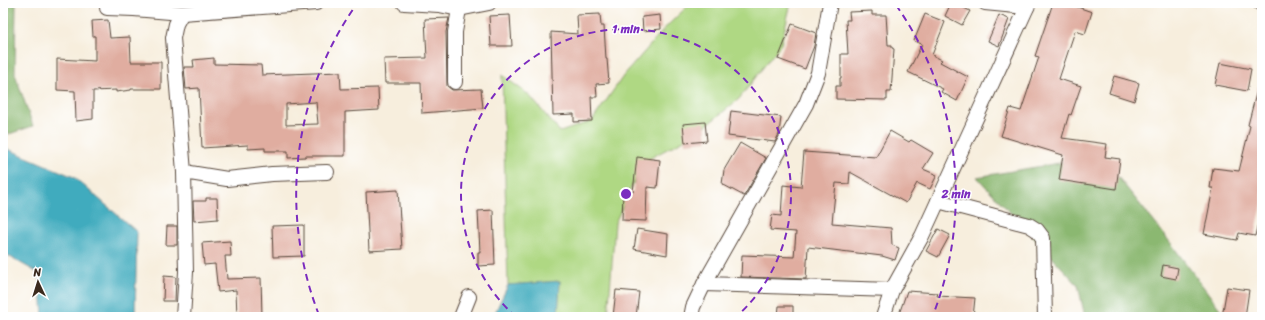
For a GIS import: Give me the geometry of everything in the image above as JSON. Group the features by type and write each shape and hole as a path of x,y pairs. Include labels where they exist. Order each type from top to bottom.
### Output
{"street":[{"path":"106,8 182,12 316,3"},
{"path":"404,3 439,5 459,9 489,3"},
{"path":"691,317 693,307 704,284 806,104 818,73 830,3"},
{"path":"883,317 892,290 922,236 1028,5 985,3"},
{"path":"455,82 455,32 459,9"},
{"path":"182,12 176,24 173,38 184,172 186,272 183,317"},
{"path":"184,172 227,179 272,174 327,172"},
{"path":"938,201 1028,225 1037,230 1043,238 1045,317"},
{"path":"704,284 892,290"},
{"path":"461,317 469,298"}],"green space":[{"path":"3,3 16,3 15,74 33,126 3,136"},
{"path":"691,3 791,3 781,44 739,99 697,133 643,162 615,223 608,317 558,317 560,281 508,285 502,75 529,95 560,132 592,121 624,75 667,26"},
{"path":"1101,156 1163,233 1226,317 1085,317 1078,285 977,177"}],"water":[{"path":"3,147 74,177 137,232 135,317 43,317 40,274 3,253"},
{"path":"560,281 558,317 493,317 508,285"}],"building":[{"path":"951,3 970,11 962,25 945,16"},
{"path":"1053,3 1066,3 1092,12 1085,34 1075,31 1059,79 1081,86 1071,115 1069,114 1062,138 1107,144 1105,157 1120,159 1116,189 1059,180 1063,155 1001,136 1010,108 1021,111 1039,57 1035,56"},
{"path":"872,11 872,15 886,15 888,45 892,45 892,48 894,49 891,92 887,92 887,100 836,99 836,86 840,86 841,78 841,54 848,54 846,20 850,20 849,12"},
{"path":"600,14 601,26 604,26 609,83 596,84 597,97 591,97 592,121 574,122 574,114 553,115 551,32 578,34 577,15"},
{"path":"925,14 945,22 932,55 942,60 940,62 968,77 957,101 941,92 943,89 908,72 922,44 914,41"},
{"path":"510,15 512,46 491,46 489,16"},
{"path":"660,15 661,29 643,31 642,17"},
{"path":"999,15 1009,19 999,46 988,41"},
{"path":"449,18 446,32 447,86 452,90 481,89 483,108 422,113 421,83 385,83 384,59 427,58 425,19"},
{"path":"108,20 110,38 130,37 131,62 161,62 161,89 131,89 116,92 116,90 93,91 93,119 76,121 75,91 57,90 57,59 95,61 95,36 93,36 92,21"},
{"path":"792,24 816,33 814,46 805,69 778,59"},
{"path":"214,58 214,64 261,65 262,75 340,72 341,89 378,88 379,110 345,112 345,156 305,156 288,158 288,151 265,151 265,148 248,149 248,145 202,148 199,88 186,89 184,67 194,67 193,60","holes":["316,102 318,124 286,125 286,104"]},
{"path":"1220,63 1251,69 1247,91 1215,85"},
{"path":"1114,76 1139,83 1134,101 1109,93"},
{"path":"1258,86 1262,87 1262,205 1255,236 1239,233 1237,240 1204,234 1213,188 1210,188 1213,168 1239,171 1250,126 1248,125"},
{"path":"731,111 781,117 779,134 775,142 728,136"},
{"path":"705,122 707,141 685,143 683,124"},
{"path":"890,131 909,142 911,140 933,153 923,169 937,175 930,189 917,183 906,203 850,172 849,184 836,183 832,223 891,228 892,245 899,248 895,260 882,256 808,247 806,279 741,277 742,255 794,257 796,232 770,230 772,215 781,216 783,185 801,187 804,152 876,157"},
{"path":"740,143 766,158 744,196 722,184 724,170"},
{"path":"637,157 660,160 657,188 647,187 646,221 622,220 623,192 633,192"},
{"path":"398,190 402,249 369,251 366,192"},
{"path":"206,198 217,198 218,219 194,221 193,201 206,201"},
{"path":"493,210 495,265 478,266 478,252 480,252 478,211"},
{"path":"304,225 304,256 273,257 272,226"},
{"path":"167,226 177,226 177,245 166,245"},
{"path":"637,229 668,234 667,255 634,249"},
{"path":"938,229 950,235 938,257 926,251"},
{"path":"230,241 231,256 225,256 227,279 261,278 262,317 237,317 236,290 218,292 215,264 204,265 202,243"},
{"path":"1163,265 1178,268 1176,279 1161,276"},
{"path":"164,276 176,277 175,301 163,301"},
{"path":"1227,287 1249,290 1245,317 1222,317"},
{"path":"616,290 639,292 636,317 613,317"},
{"path":"907,291 938,293 937,296 975,298 973,317 898,317"},
{"path":"779,306 793,306 793,317 778,317"}]}
